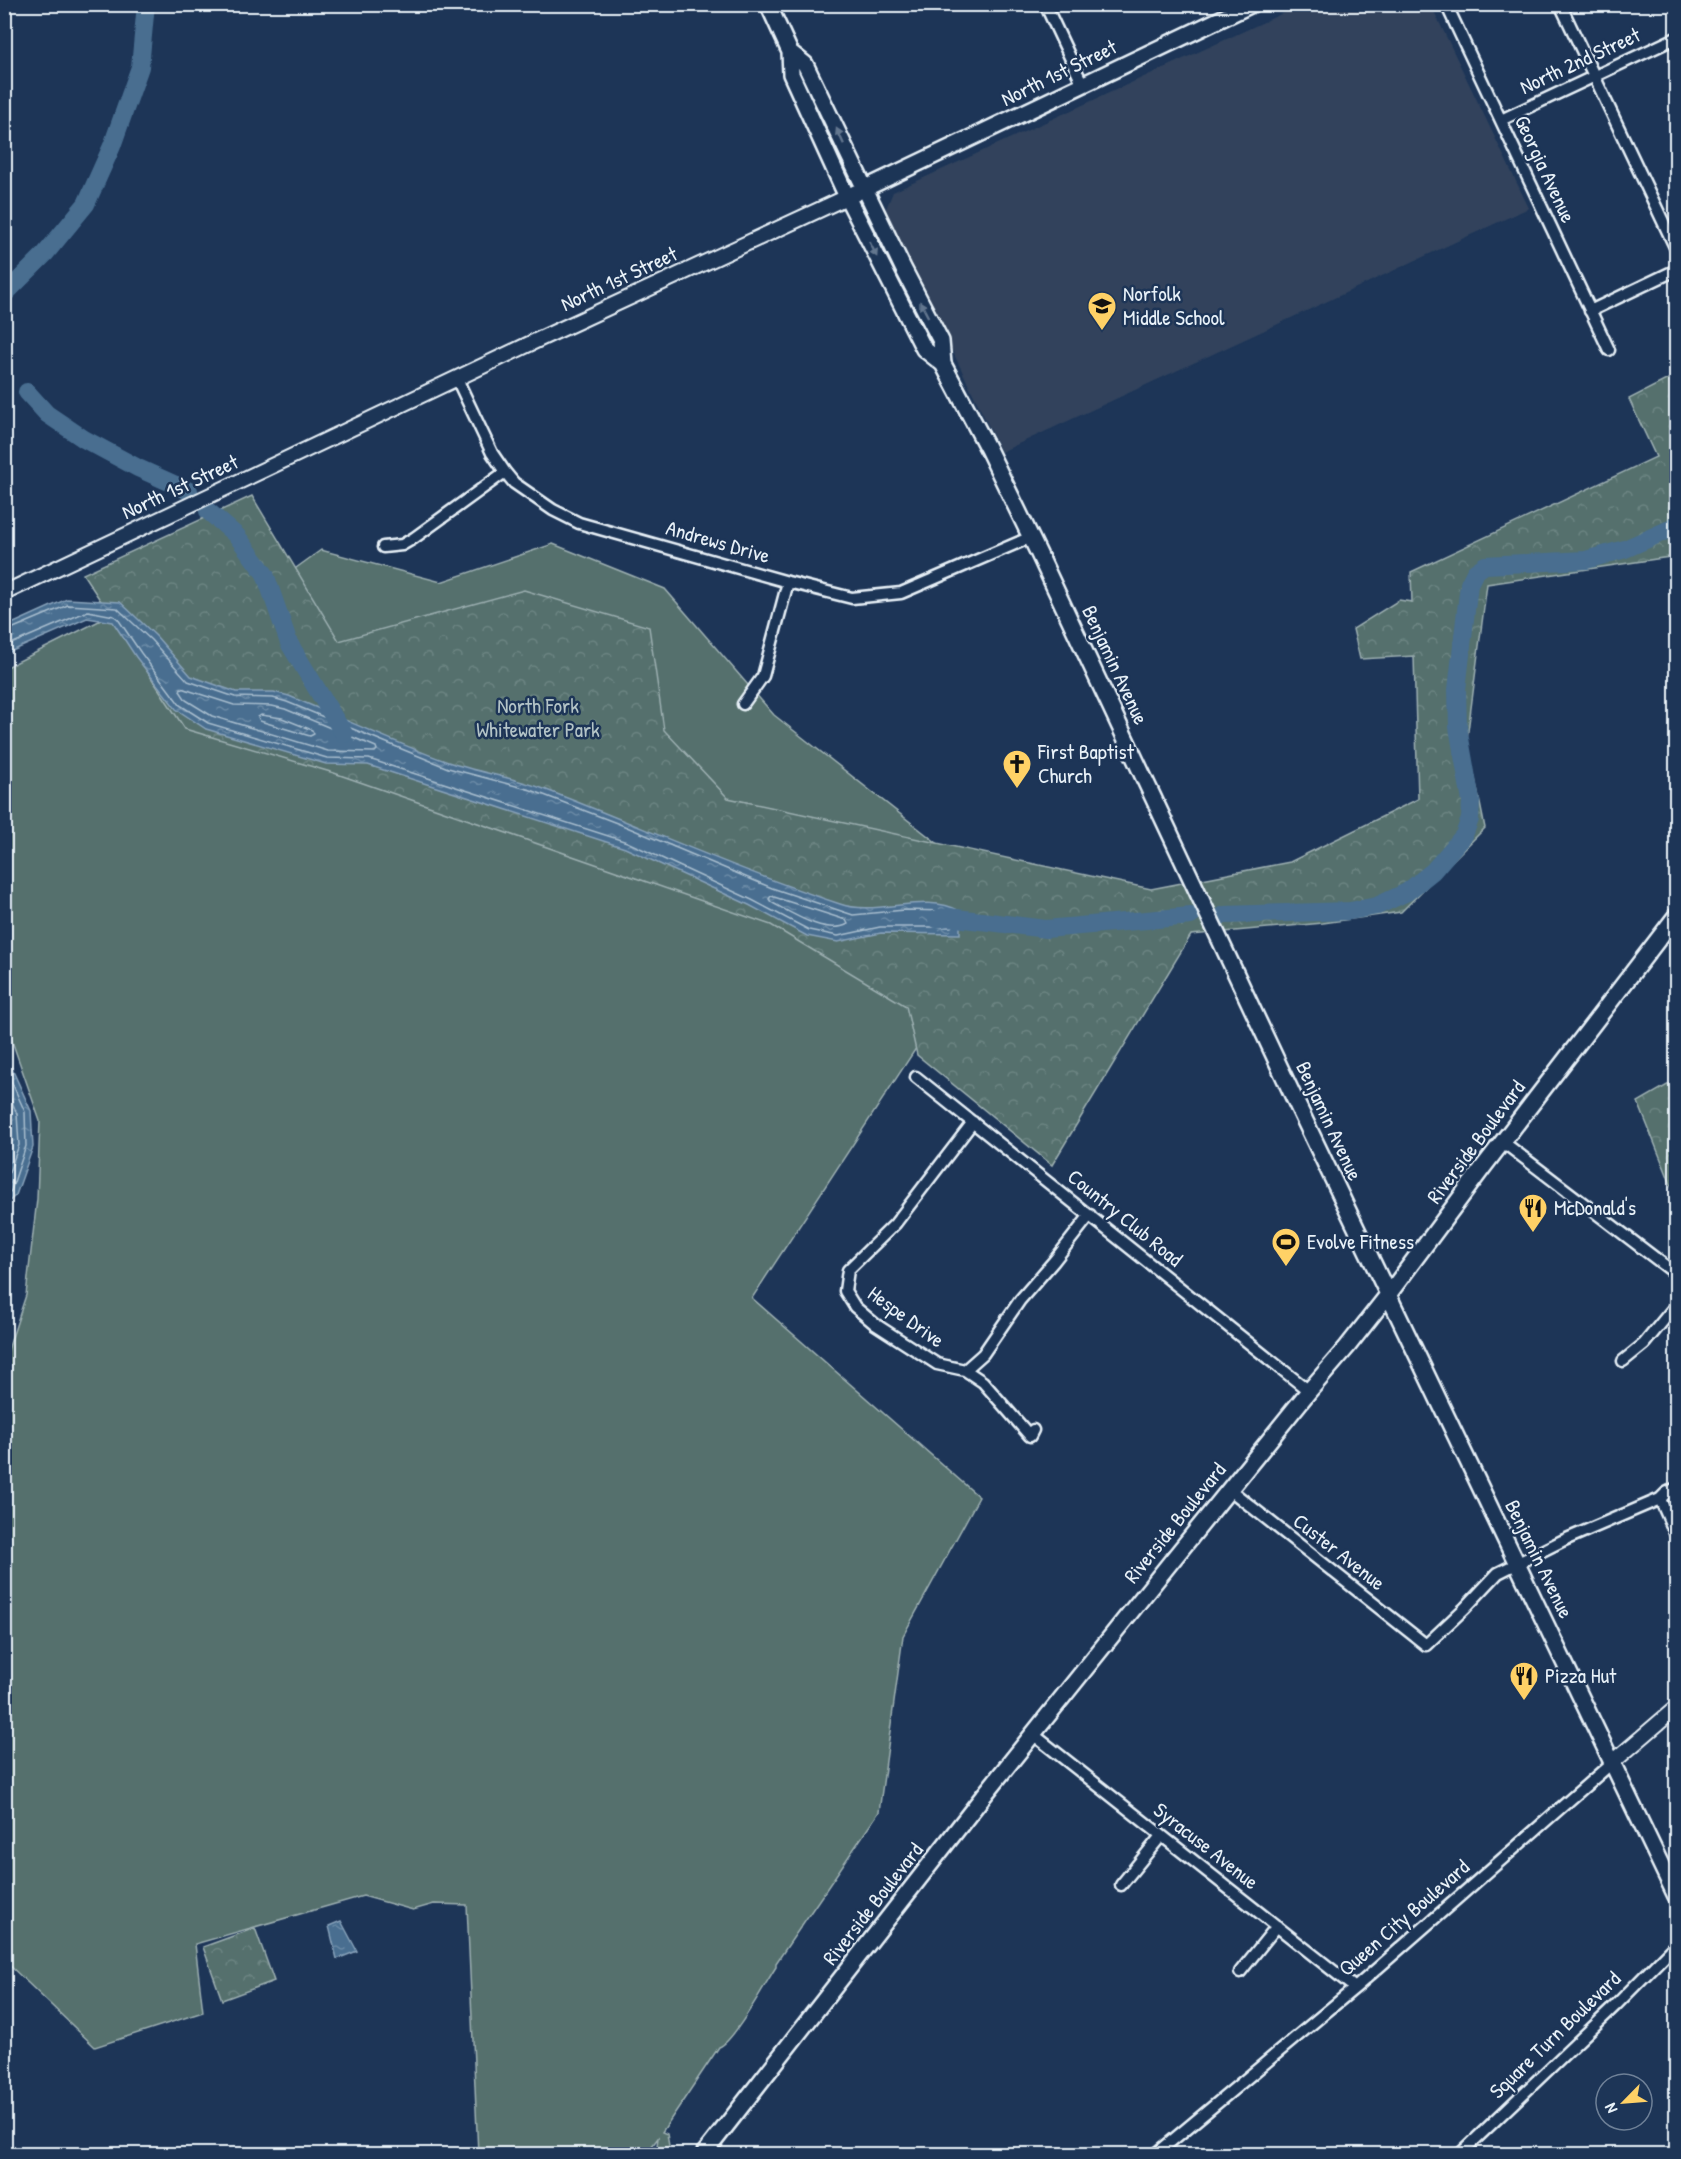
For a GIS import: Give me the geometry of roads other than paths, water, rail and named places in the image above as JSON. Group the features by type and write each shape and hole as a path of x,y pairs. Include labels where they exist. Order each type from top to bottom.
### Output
{"main road":[{"path":"768,4 790,52"},
{"name":"North 1st Street","path":"847,197 1252,4"},
{"name":"Benjamin Avenue","path":"790,52 805,64 864,189 940,340 943,364 1031,537 1388,1295 1677,1896"},
{"name":"Benjamin Avenue","path":"790,52 791,74 847,197 924,349 943,364"},
{"name":"Riverside Boulevard","path":"704,2154 1229,1489 1388,1295 1677,916"}],"street":[{"path":"1045,4 1083,85"},
{"name":"Georgia Avenue","path":"1446,4 1609,350"},
{"path":"1560,4 1677,249"},
{"name":"North 2nd Street","path":"1501,120 1677,38"},
{"name":"North 1st Street","path":"4,593 553,332 847,197"},
{"path":"1590,311 1677,270"},
{"name":"Andrews Drive","path":"457,379 492,453 505,472 514,483 553,510 579,523 788,582 852,598 901,593 1031,537"},
{"path":"383,547 402,544 414,538 505,472"},
{"path":"743,704 763,676 788,582"},
{"name":"Country Club Road","path":"916,1077 1309,1390"},
{"name":"Hespe Drive","path":"965,1370 937,1364 875,1324 855,1306 844,1286 848,1270 895,1224 973,1122"},
{"path":"1503,1142 1677,1274"},
{"path":"1033,1430 1030,1436 983,1382 965,1370 983,1354 1020,1300 1090,1215"},
{"path":"1623,1361 1644,1344 1677,1305"},
{"path":"1516,1563 1660,1499 1677,1488"},
{"name":"Custer Avenue","path":"1229,1489 1426,1645 1498,1573 1516,1563"},
{"path":"1660,1499 1677,1535"},
{"name":"Queen City Boulevard","path":"1156,2154 1355,1988 1677,1708"},
{"name":"Syracuse Avenue","path":"1034,1735 1355,1988"},
{"path":"1121,1885 1161,1836"},
{"path":"1240,1972 1277,1926"},
{"name":"Square Turn Boulevard","path":"1461,2154 1677,1944"}],"water":[{"path":"67,599 120,602 156,636 191,676 236,692 274,692 289,696 428,755 544,789 729,863 840,904 870,908 916,903 946,905 960,911 960,934 881,933 838,942 807,936 749,905 625,848 368,765 326,764 206,729 176,709 136,657 113,622 87,618 5,654 5,627"},
{"path":"4,1051 31,1111 33,1147 16,1195 5,1205"},
{"path":"341,1921 357,1951 337,1959 329,1926"}],"waterway":[{"path":"4,295 45,254 86,204 112,146 140,67 146,4"},
{"path":"27,392 47,414 84,439 138,468 189,491"},
{"path":"208,511 237,536 265,574 289,643 344,734"},
{"path":"1224,915 1350,911 1377,906 1407,892 1433,871 1464,835 1470,819 1471,801 1458,727 1457,690 1469,584 1475,572 1485,565 1586,560 1625,549 1670,529 1676,524"},
{"path":"937,919 948,917 1046,929 1191,916"}],"place":[{"name":"Norfolk Middle School","path":"1102,332"},
{"name":"First Baptist Church","path":"1017,790"},
{"name":"McDonald's","path":"1533,1234"},
{"name":"Evolve Fitness","path":"1286,1268"},
{"name":"Pizza Hut","path":"1524,1702"}],"park label":[{"name":"North Fork Whitewater Park","path":"538,718"}]}
